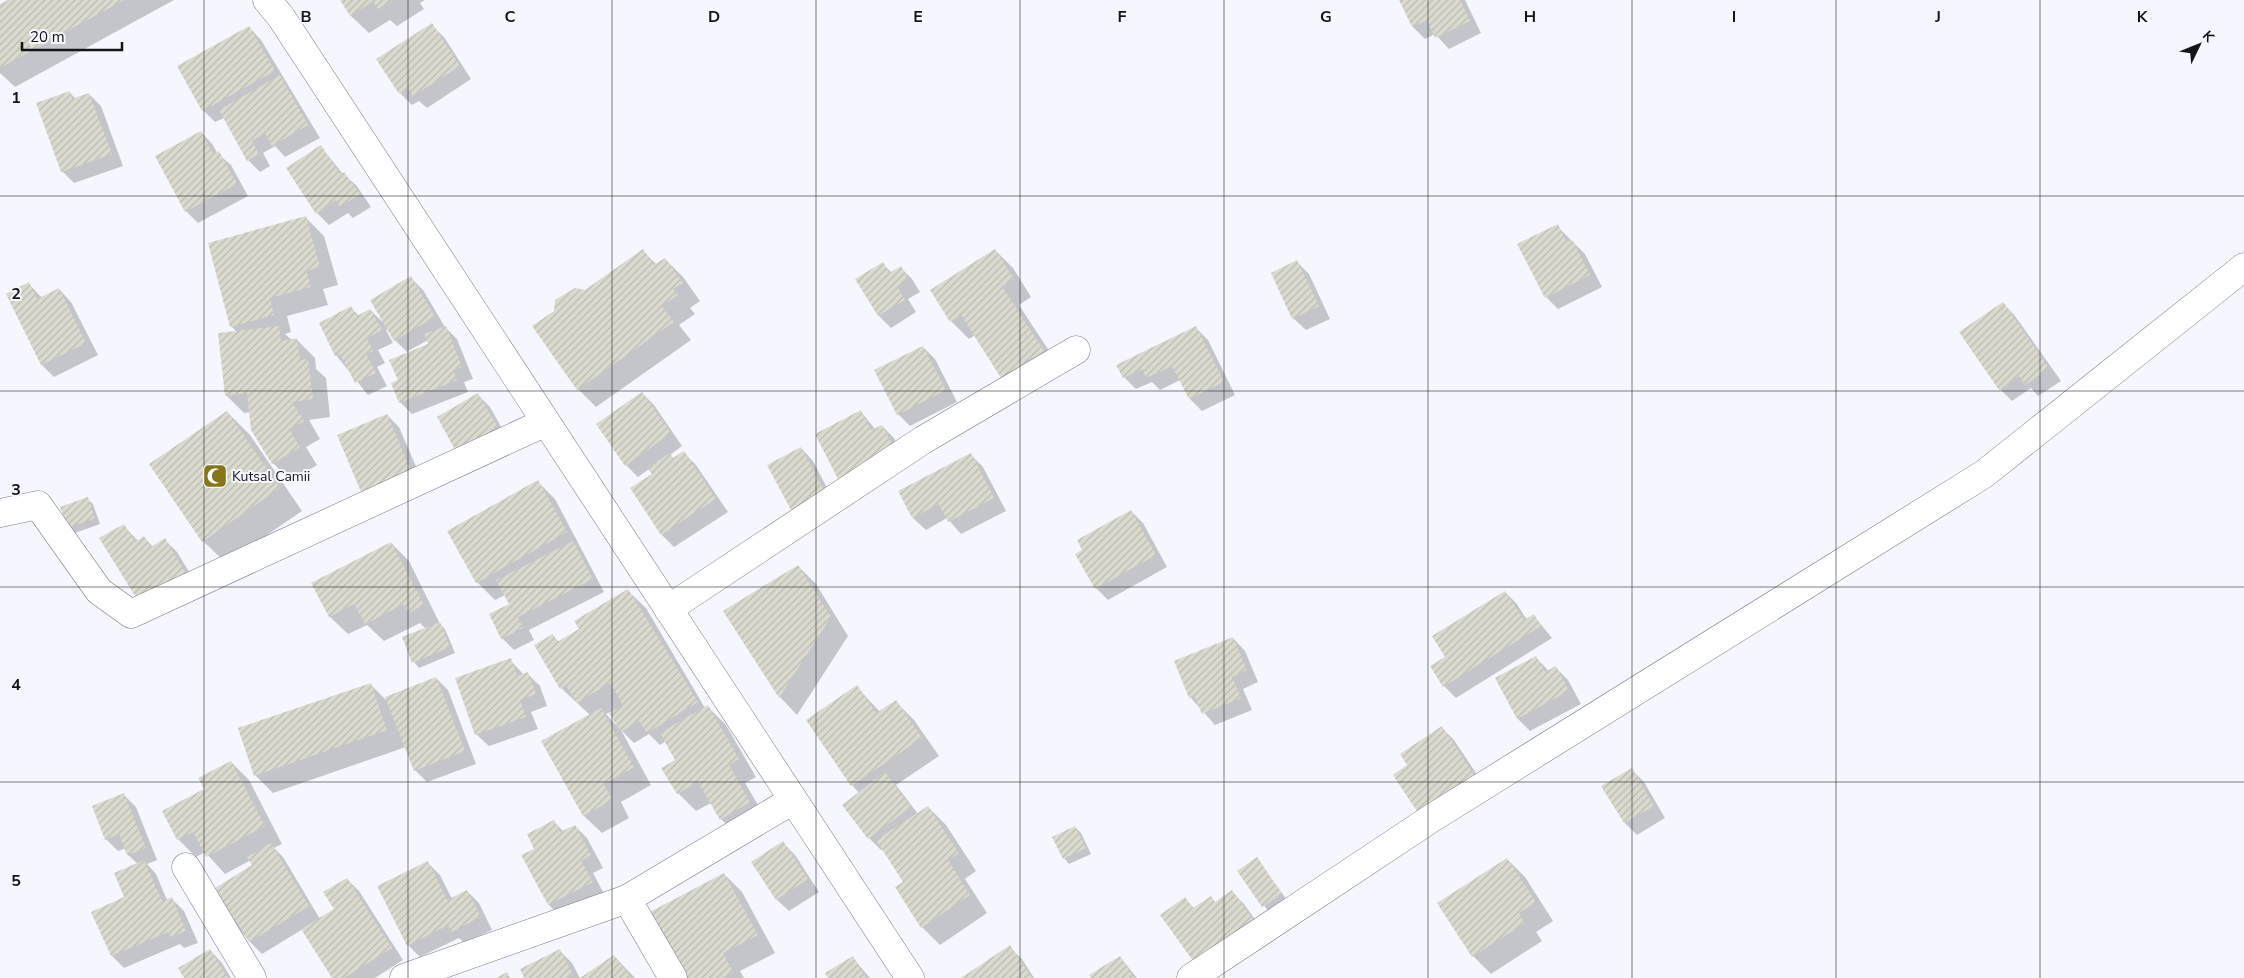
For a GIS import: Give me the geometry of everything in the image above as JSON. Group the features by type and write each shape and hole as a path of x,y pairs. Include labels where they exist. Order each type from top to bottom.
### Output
{"street":[{"path":"267,0 281,17 910,978"},
{"path":"1191,978 1432,818 1984,474 2244,267"},
{"path":"668,609 923,440 1076,350"},
{"path":"0,513 38,505 99,591 131,614 546,422"},
{"path":"404,978 626,900 793,800"},
{"path":"186,868 252,978"},
{"path":"626,900 673,978"}],"building":[{"path":"8,0 124,0 0,68 0,4"},
{"path":"340,0 392,0 378,9 373,1 350,16"},
{"path":"1399,0 1460,0 1470,21 1435,38 1427,20 1412,27"},
{"path":"432,23 460,66 413,96 408,88 399,94 376,59"},
{"path":"249,26 275,71 202,111 177,66"},
{"path":"280,75 308,125 272,146 265,133 252,141 259,154 247,161 219,110"},
{"path":"70,91 72,99 89,93 112,154 61,172 36,103"},
{"path":"201,131 213,154 219,151 237,184 185,212 155,156"},
{"path":"321,145 340,174 344,172 360,194 340,207 336,200 316,214 286,168"},
{"path":"306,216 320,267 306,271 311,287 270,298 274,315 230,327 208,243"},
{"path":"1558,224 1566,241 1573,241 1590,275 1545,298 1517,244"},
{"path":"643,249 654,265 665,258 683,283 673,289 678,295 662,306 674,322 577,390 532,326 554,311 555,300 575,288 585,290"},
{"path":"995,249 1014,279 1002,286 1044,351 1001,378 961,315 950,322 930,290"},
{"path":"1297,260 1319,306 1292,319 1271,273"},
{"path":"883,262 889,273 901,266 908,279 897,286 905,300 878,316 855,279"},
{"path":"411,276 435,317 394,341 370,300"},
{"path":"29,282 37,299 59,288 86,343 41,365 6,294"},
{"path":"2003,302 2049,368 2025,385 2019,376 1999,390 1959,332"},
{"path":"351,306 357,316 370,309 382,330 367,338 373,351 366,354 376,373 355,383 340,354 335,356 319,323"},
{"path":"279,326 281,341 297,338 300,360 308,359 313,399 292,402 304,421 289,429 300,447 272,464 251,430 247,393 225,396 218,333"},
{"path":"446,326 462,367 453,370 457,380 399,403 391,383 398,380 389,360 428,344 424,334"},
{"path":"1196,326 1224,382 1189,399 1172,366 1146,378 1142,369 1123,378 1116,365"},
{"path":"923,346 946,390 897,415 874,370"},
{"path":"642,392 671,433 625,466 596,424"},
{"path":"478,393 497,426 489,431 492,436 458,455 437,417"},
{"path":"861,410 871,430 882,425 896,452 839,481 815,434"},
{"name":"Kutsal Camii","path":"227,411 280,488 202,542 149,464"},
{"path":"387,414 414,478 364,499 337,435"},
{"path":"801,447 825,492 791,510 767,465"},
{"path":"684,451 716,499 661,535 630,488 652,474 647,468 670,453 673,458"},
{"path":"971,453 994,498 948,522 939,504 912,518 898,491"},
{"path":"538,480 567,532 476,583 447,531"},
{"path":"88,497 95,518 68,528 60,507"},
{"path":"1131,510 1156,555 1095,589 1075,554 1082,550 1077,540"},
{"path":"124,524 135,542 144,536 151,547 165,538 187,576 140,604 99,538"},
{"path":"573,541 593,579 518,617 523,628 501,639 489,614 509,604 496,580"},
{"path":"391,542 424,605 408,613 404,604 365,624 354,604 329,617 311,583"},
{"path":"798,565 831,617 779,698 723,611"},
{"path":"628,589 698,702 647,733 639,721 621,732 609,713 623,705 610,683 577,703 566,685 560,689 534,645 553,634 557,642 579,629 574,621"},
{"path":"1505,591 1524,620 1534,614 1541,626 1443,687 1430,666 1445,657 1432,636"},
{"path":"440,622 450,647 412,663 402,637"},
{"path":"1233,637 1247,670 1232,677 1241,698 1202,714 1194,695 1189,698 1174,661"},
{"path":"1536,656 1545,672 1556,666 1569,691 1517,719 1495,678"},
{"path":"511,658 517,676 528,672 536,694 520,700 526,717 475,735 455,678"},
{"path":"436,677 465,751 414,771 385,697"},
{"path":"371,683 387,730 254,776 238,728"},
{"path":"857,685 876,713 896,700 922,738 851,786 806,720"},
{"path":"708,705 739,759 729,765 750,802 720,820 698,782 677,794 661,768 675,760 660,733"},
{"path":"601,708 634,767 604,784 612,800 583,816 541,741"},
{"path":"1442,726 1474,775 1418,813 1393,775 1407,765 1400,754"},
{"path":"231,761 265,826 206,857 193,832 177,840 162,811 204,789 198,778"},
{"path":"1632,768 1654,806 1624,823 1601,786"},
{"path":"885,772 911,807 868,839 842,805"},
{"path":"124,793 146,848 127,855 119,834 105,840 92,806"},
{"path":"928,806 959,853 948,860 970,895 921,928 895,887 903,882 876,840"},
{"path":"554,820 560,832 575,825 591,855 581,861 593,882 548,905 521,855 534,849 527,834"},
{"path":"1075,826 1086,848 1063,859 1052,837"},
{"path":"783,841 808,879 776,900 751,862"},
{"path":"271,843 309,906 249,942 236,921 232,923 212,890 252,865 247,857"},
{"path":"1257,857 1282,894 1262,907 1237,871"},
{"path":"1507,858 1536,902 1519,913 1525,923 1472,957 1437,903"},
{"path":"144,860 162,901 172,897 186,931 171,937 168,932 111,956 91,912 124,897 114,873"},
{"path":"428,861 447,900 467,890 481,917 451,932 448,925 407,946 377,886"},
{"path":"724,873 758,935 723,953 733,972 722,978 685,978 650,912"},
{"path":"347,878 392,948 344,978 332,978 301,929 334,909 323,892"},
{"path":"1232,890 1255,922 1196,965 1160,915 1185,897 1193,908 1211,896 1215,902"},
{"path":"1010,945 1032,978 961,978"},
{"path":"210,949 228,978 184,978 178,968"},
{"path":"560,949 573,975 567,978 524,978 520,969"},
{"path":"614,955 631,978 580,978"},
{"path":"853,956 866,978 828,978 825,973"},
{"path":"1120,956 1134,978 1091,978 1089,975"},
{"path":"507,972 510,978 496,978"}],"place":[{"name":"Kutsal Camii","path":"215,476"}]}
